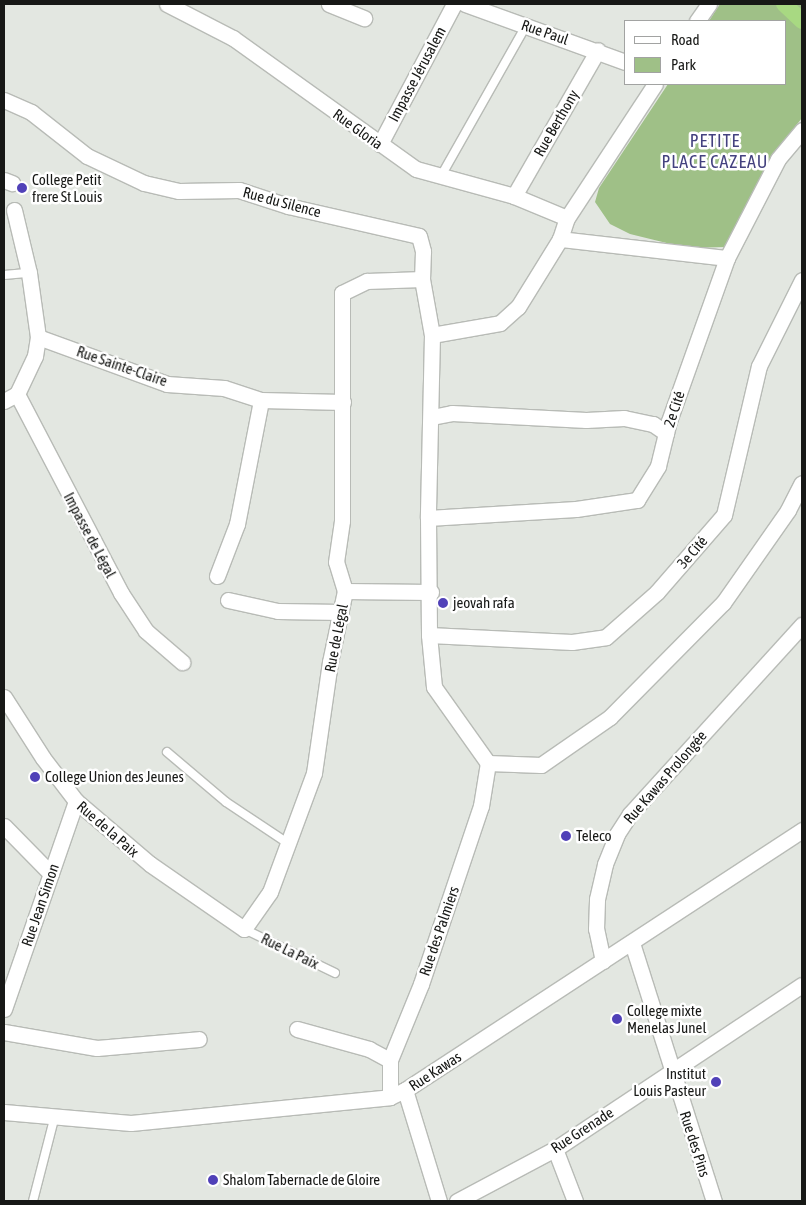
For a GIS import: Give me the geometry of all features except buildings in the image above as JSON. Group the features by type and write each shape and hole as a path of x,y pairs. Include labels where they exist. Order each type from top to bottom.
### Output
{"street":[{"name":"Rue Gloria","path":"167,4 232,38 416,169 514,196 567,218"},
{"path":"329,4 364,18"},
{"name":"Impasse Jérusalem","path":"380,144 454,4"},
{"name":"Rue Paul","path":"465,4 598,50 624,62"},
{"path":"698,20 709,4"},
{"name":"Rue Berthony","path":"514,196 598,50"},
{"path":"430,332 500,323 518,307 560,240 567,218 654,85"},
{"name":"Rue du Silence","path":"4,100 32,112 87,156 144,183 179,192 239,190 288,206 419,236 422,251 422,279"},
{"name":"2e Cité","path":"428,518 576,509 637,500 658,466 666,433 727,258 778,159 802,130"},
{"path":"10,398 35,356 38,337 29,273 14,210"},
{"path":"560,240 727,258"},
{"path":"422,279 430,332 432,417 428,518 431,592 429,635 434,687 488,763 541,765 610,717 723,603 788,510 802,483"},
{"name":"Rue de Légal","path":"244,929 270,892 314,773 345,591 336,562 342,521 342,293 367,281 422,279"},
{"name":"3e Cité","path":"429,635 572,642 606,637 657,592 724,515 759,366 802,280"},
{"name":"Rue Sainte-Claire","path":"38,337 167,384 224,388 261,400 342,402"},
{"name":"Impasse de Légal","path":"10,398 121,593 146,631 182,662"},
{"path":"217,576 237,524 261,400"},
{"path":"432,417 460,413 586,420 624,418 652,424 666,433"},
{"path":"345,591 431,592"},
{"path":"228,600 278,611 341,612"},
{"name":"Rue Kawas Prolongée","path":"603,961 596,929 597,899 605,864 618,834 630,814 802,625"},
{"name":"Rue de la Paix","path":"4,697 43,758 76,801 150,864 244,929"},
{"name":"Rue des Palmiers","path":"390,1096 390,1060 421,984 478,815 488,763"},
{"name":"Rue Jean Simon","path":"4,1009 76,801"},
{"path":"4,826 51,874"},
{"name":"Rue Kawas","path":"4,1112 54,1119 131,1123 390,1096 405,1090 802,830"},
{"name":"Rue des Pins","path":"632,943 714,1201"},
{"name":"Rue Grenade","path":"457,1201 555,1149 802,985"},
{"path":"297,1029 369,1049 390,1060"},
{"path":"4,1032 97,1048 199,1040"},
{"path":"405,1090 440,1201"},
{"path":"555,1149 575,1201"}],"lane":[{"path":"441,176 526,26"},
{"path":"4,275 29,273"},
{"path":"167,752 226,802 289,844"},
{"name":"Rue La Paix","path":"244,929 335,973"},
{"path":"32,1201 54,1119"}],"green space":[{"path":"720,4 802,4 802,118 774,153 725,247 687,248 630,234 610,224 595,202 599,188 667,85 786,85 786,20 710,20"}],"waterway":[{"path":"784,4 802,21"}],"place":[{"name":"College Petit frere St Louis","path":"22,188"},
{"name":"jeovah rafa","path":"443,603"},
{"name":"College Union des Jeunes","path":"35,777"},
{"name":"Teleco","path":"566,836"},
{"name":"College mixte Menelas Junel","path":"617,1019"},
{"name":"Institut Louis Pasteur","path":"716,1082"},
{"name":"Shalom Tabernacle de Gloire","path":"213,1180"}],"district":[{"name":"PETITE PLACE CAZEAU","path":"715,152"}]}
